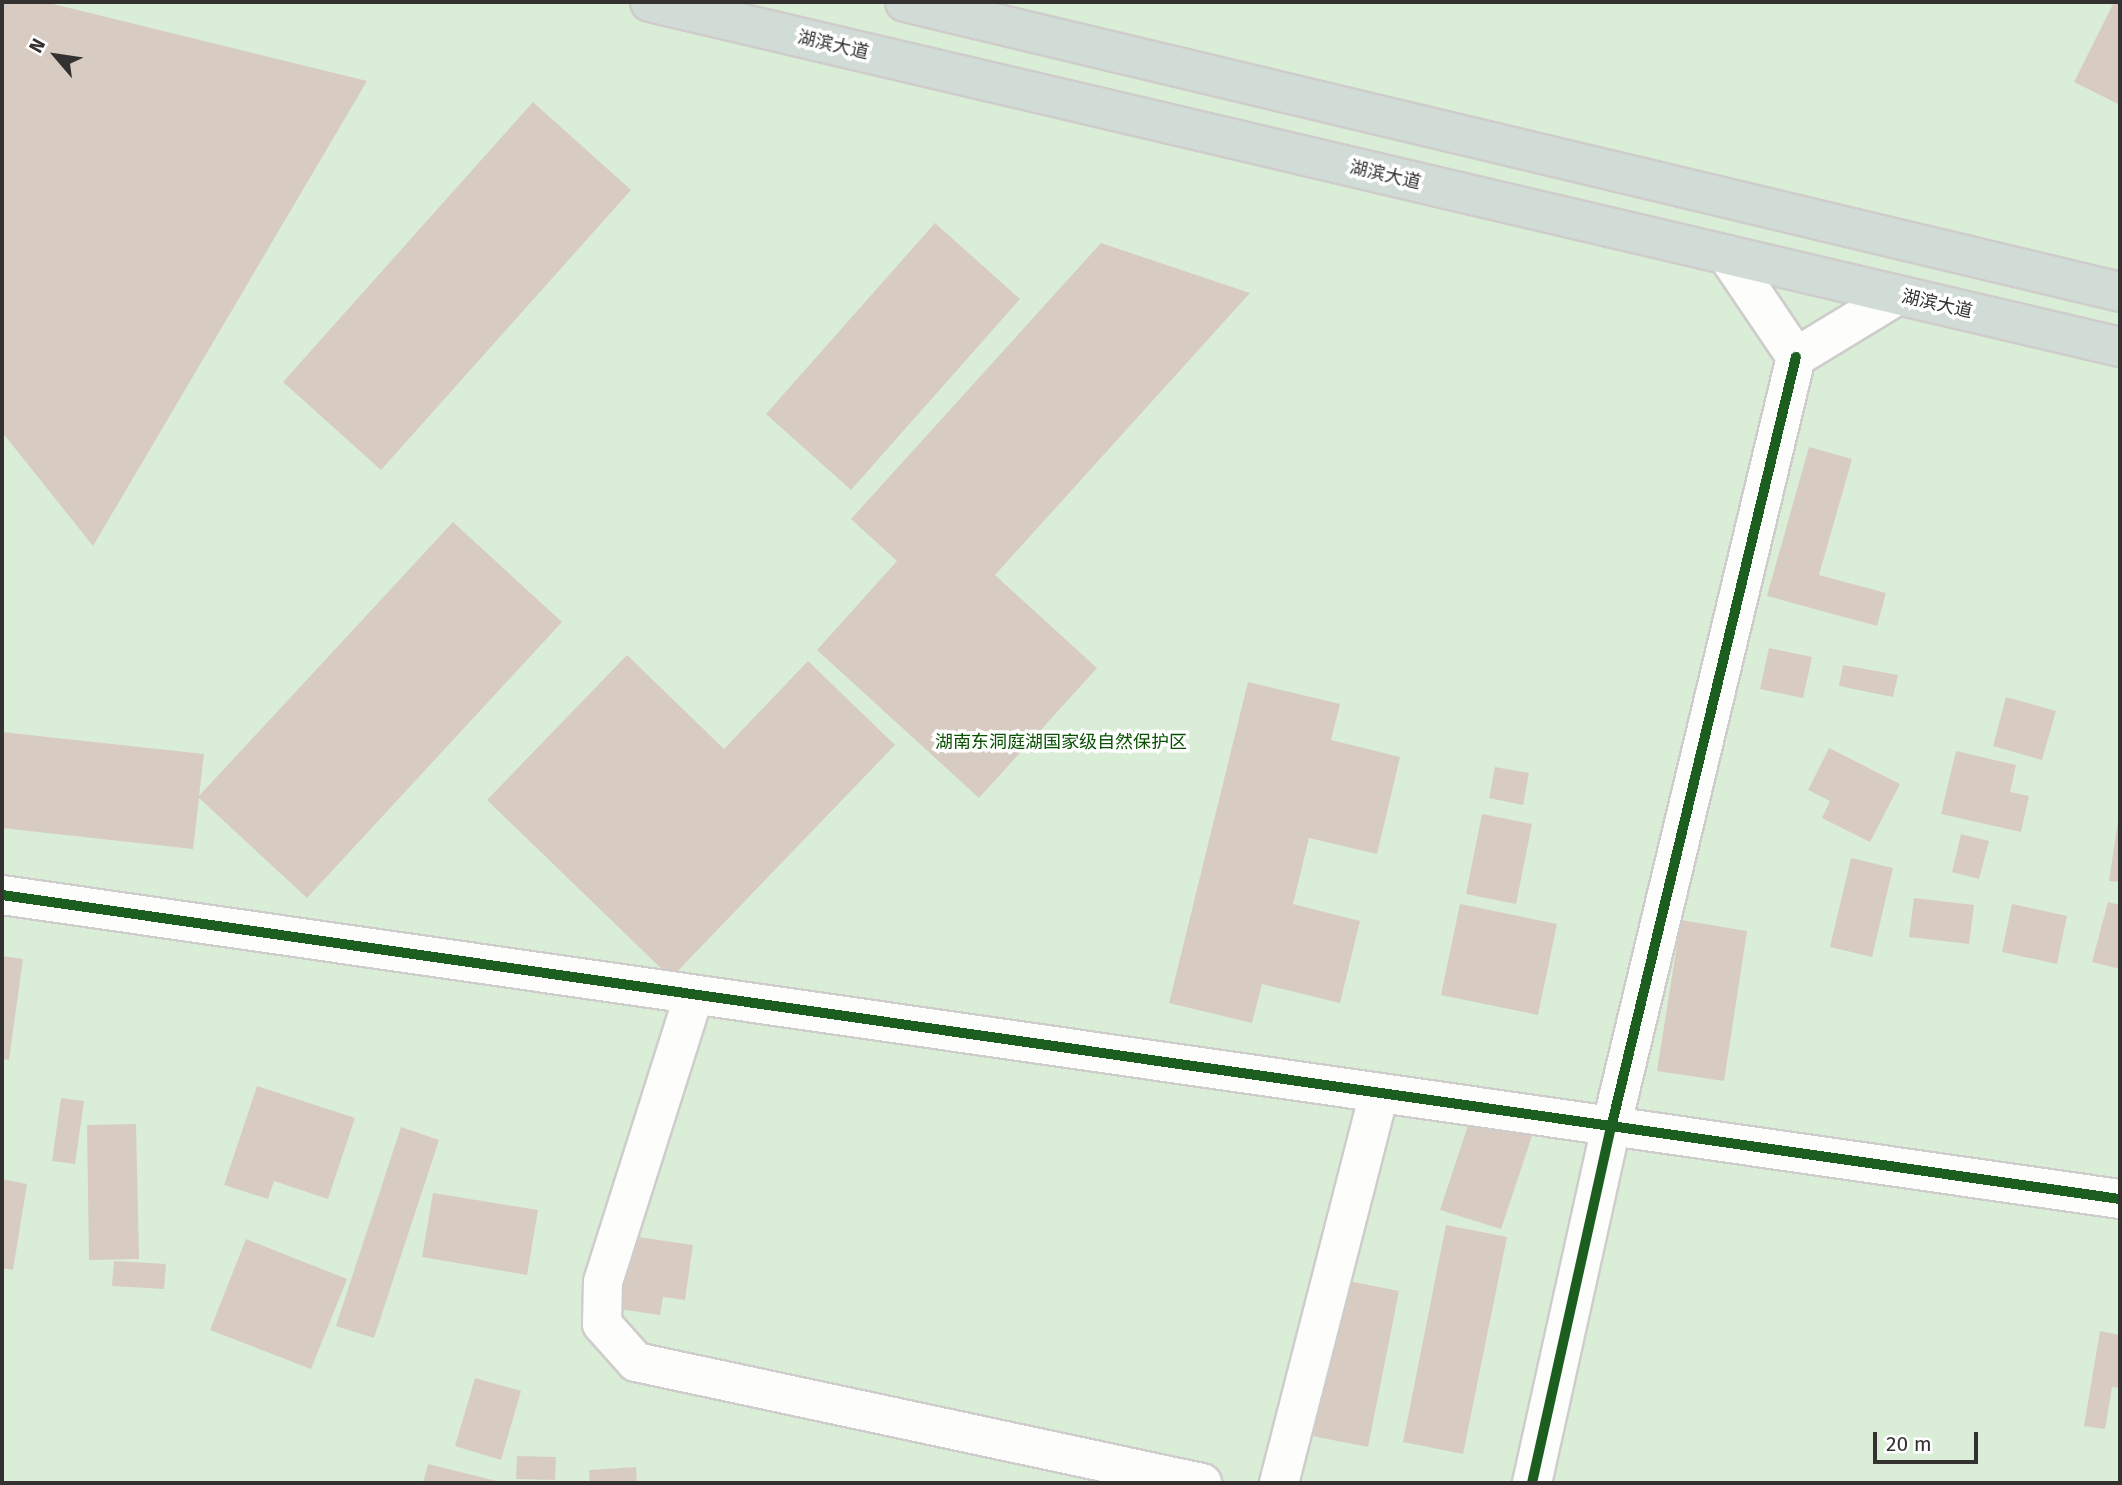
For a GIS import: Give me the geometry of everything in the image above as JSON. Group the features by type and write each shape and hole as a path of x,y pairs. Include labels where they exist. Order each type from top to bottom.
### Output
{"highway":[{"name":"湖滨大道","path":"650,2 2120,347"},
{"path":"905,2 2120,292"}],"street":[{"path":"1727,256 1796,357"},
{"path":"1532,1483 1611,1128 1796,357 1898,295"},
{"path":"2,895 2120,1199"},
{"path":"694,995 603,1282 602,1324 636,1362 1202,1483"},
{"path":"1279,1483 1379,1094"}],"green space":[{"name":"湖南东洞庭湖国家级自然保护区","path":"2,2 2120,2 2120,1483 2,1483"}],"building":[{"path":"2,2 45,2 367,81 93,546 2,432"},
{"path":"2114,2 2120,2 2120,105 2074,82"},
{"path":"533,102 631,190 381,470 283,382"},
{"path":"935,223 1020,299 851,490 766,414"},
{"path":"1101,243 1250,293 995,575 1097,668 979,798 817,650 897,561 851,519"},
{"path":"1809,447 1852,459 1819,575 1886,593 1877,626 1767,596"},
{"path":"453,522 562,622 307,898 199,798 193,849 2,828 2,732 204,754 199,796"},
{"path":"1769,648 1812,657 1803,698 1760,689"},
{"path":"627,655 724,749 808,661 895,745 671,978 487,800"},
{"path":"1843,665 1898,675 1893,697 1839,686"},
{"path":"1248,682 1340,704 1331,740 1400,757 1377,854 1309,838 1293,904 1360,921 1340,1003 1262,984 1252,1023 1169,1003"},
{"path":"2006,697 2056,711 2042,760 1993,746"},
{"path":"1829,748 1900,784 1870,842 1822,818 1830,801 1808,790"},
{"path":"1956,751 2016,765 2010,792 2029,796 2021,832 1941,814"},
{"path":"1495,767 1529,773 1523,805 1489,798"},
{"path":"1482,814 1532,824 1516,904 1466,894"},
{"path":"2120,814 2120,882 2109,881"},
{"path":"1961,834 1989,841 1979,879 1952,872"},
{"path":"1851,858 1893,868 1872,957 1830,947"},
{"path":"1914,898 1974,905 1969,944 1909,937"},
{"path":"2108,902 2120,905 2120,969 2092,962"},
{"path":"1460,904 1557,924 1538,1015 1441,995"},
{"path":"2012,904 2067,916 2057,964 2002,952"},
{"path":"1681,920 1747,931 1724,1081 1657,1071"},
{"path":"2,956 23,959 9,1060 2,1059"},
{"path":"257,1086 355,1118 328,1199 274,1181 268,1199 224,1185"},
{"path":"61,1098 84,1101 75,1164 52,1161"},
{"path":"1476,1101 1537,1121 1501,1229 1440,1210"},
{"path":"136,1124 139,1259 89,1260 87,1125"},
{"path":"401,1127 439,1140 374,1338 336,1326"},
{"path":"2,1179 27,1184 13,1270 2,1268"},
{"path":"433,1193 538,1210 527,1275 422,1257"},
{"path":"1446,1225 1507,1237 1463,1454 1403,1442"},
{"path":"617,1234 693,1245 685,1300 663,1297 660,1315 606,1307"},
{"path":"246,1239 347,1279 311,1369 210,1330"},
{"path":"114,1261 166,1264 164,1289 112,1286"},
{"path":"1328,1277 1399,1291 1368,1447 1297,1433"},
{"path":"2100,1331 2120,1335 2120,1388 2112,1387 2105,1429 2084,1426"},
{"path":"475,1378 521,1391 501,1460 455,1446"},
{"path":"517,1456 556,1457 555,1480 516,1479"},
{"path":"428,1464 501,1482 501,1483 423,1483"},
{"path":"636,1467 637,1483 590,1483 589,1470"}],"cycle path":[{"path":"1532,1483 1611,1128 1796,357"},
{"path":"2,895 2120,1199"}]}
